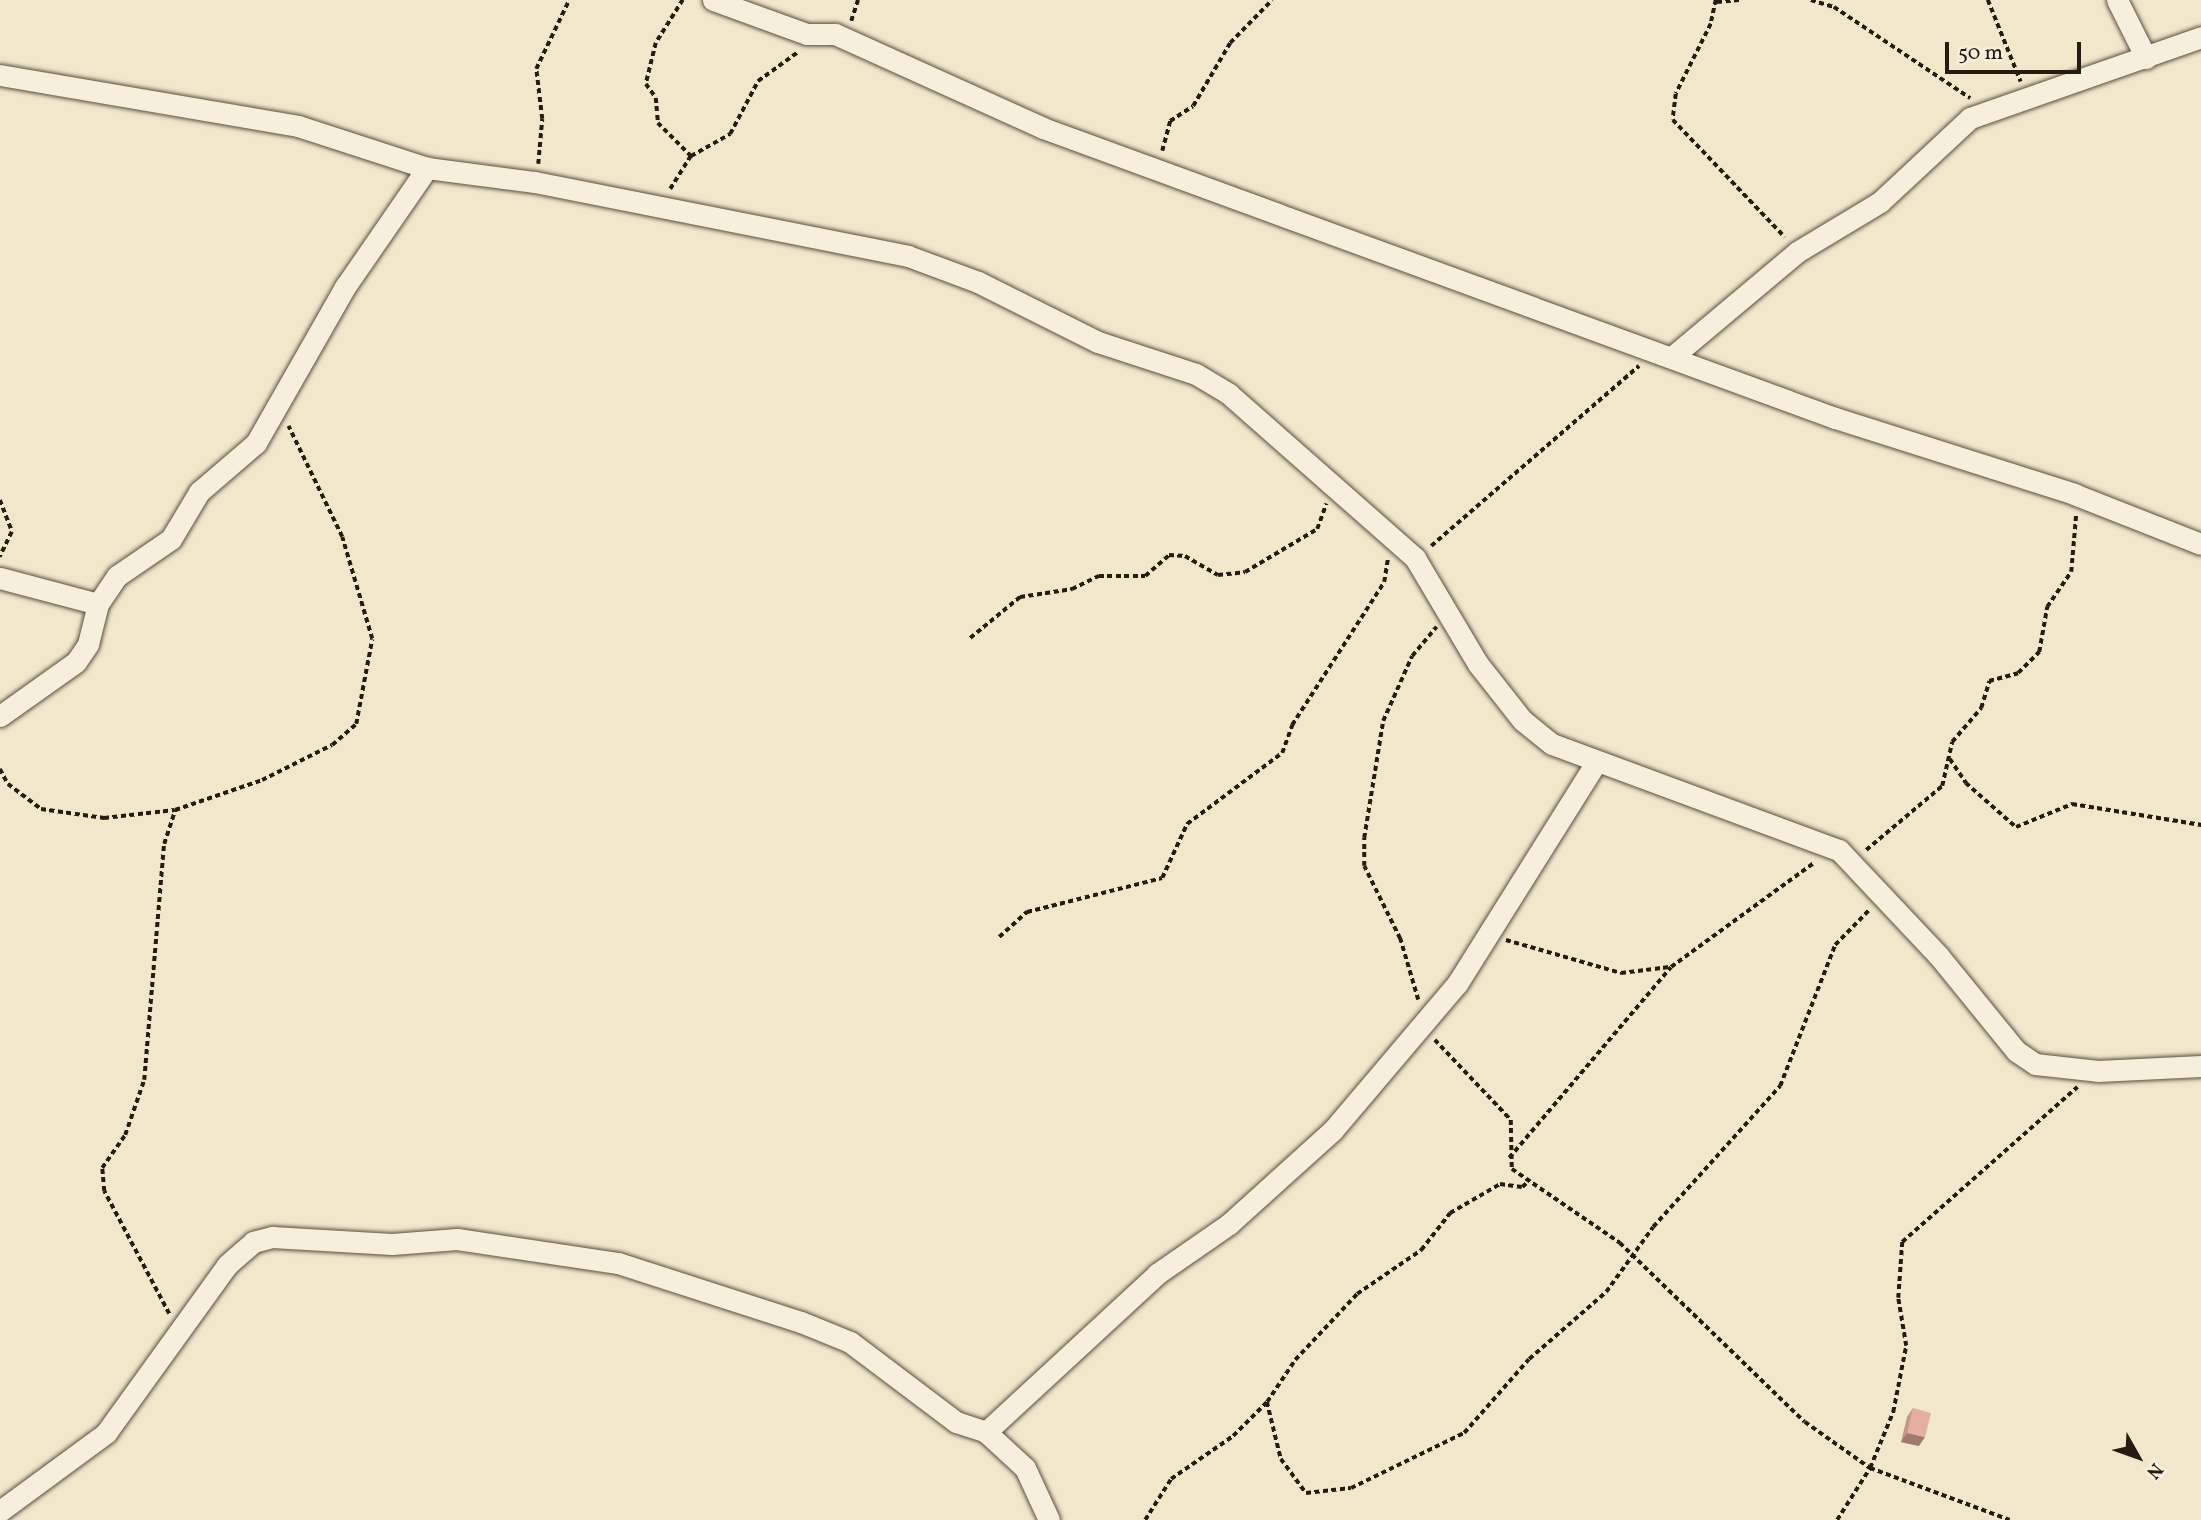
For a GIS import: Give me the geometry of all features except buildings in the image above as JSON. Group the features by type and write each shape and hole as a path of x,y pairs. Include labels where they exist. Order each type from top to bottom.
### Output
{"street":[{"path":"713,0 807,34 835,34 1044,128 1664,354 2074,494 2201,544"},
{"path":"2117,0 2147,58"},
{"path":"1664,354 1797,252 1880,202 1955,130 1986,110 2147,58 2201,37"},
{"path":"0,75 298,126 427,168 535,182 835,240 958,274 1098,342 1214,383 1392,535 1415,558 1447,616 1522,720 1552,744 1845,856 1882,894 2016,1051 2035,1064 2098,1071 2201,1066"},
{"path":"0,716 76,662 88,644 98,604 117,576 171,539 200,492 256,443 345,287 427,168"},
{"path":"0,578 98,604"},
{"path":"986,1432 1157,1274 1228,1224 1333,1130 1421,1027 1490,935 1597,761"},
{"path":"0,1511 106,1433 178,1329 253,1242 272,1237 392,1244 457,1240 656,1272 801,1321 850,1342 956,1422 986,1432 1026,1468 1049,1520"}],"path":[{"path":"535,182 542,119 536,69 569,0"},
{"path":"683,0 650,55 646,84 656,98 658,123 691,156"},
{"path":"1162,171 1166,127 1193,106 1230,43 1272,0"},
{"path":"1742,0 1716,1 1675,94 1674,120 1797,252"},
{"path":"1811,0 1834,8 1986,110"},
{"path":"1988,0 2027,95"},
{"path":"660,207 691,156 730,134 758,81 798,53 807,34"},
{"path":"1415,558 1664,354"},
{"path":"0,769 9,785 41,809 103,818 175,810 262,780 332,745 356,724 372,639 363,602 342,537 275,407"},
{"path":"970,638 1029,593 1072,589 1098,576 1144,576 1169,555 1185,556 1218,575 1245,572 1317,528 1332,486"},
{"path":"1508,1160 1671,967 1757,899 1845,856 1933,797 1948,776 1952,742 1981,708 1987,685 2018,673 2039,652 2047,607 2071,572 2074,494"},
{"path":"0,500 12,532 0,557"},
{"path":"999,937 1027,912 1162,878 1187,824 1276,762 1292,725 1384,582 1392,535"},
{"path":"1447,616 1412,656 1382,721 1364,838 1364,866 1414,977 1421,1027 1511,1120 1508,1160 1529,1181 1633,1254 1765,1387 1870,1468 2010,1520"},
{"path":"1950,759 1966,783 2015,827 2072,804 2201,825"},
{"path":"175,810 164,844 144,1080 125,1135 102,1168 104,1191 178,1329"},
{"path":"1267,1402 1275,1446 1297,1486 1314,1493 1351,1488 1464,1433 1529,1359 1583,1317 1633,1254 1780,1086 1835,945 1882,894"},
{"path":"1490,935 1621,974 1671,967"},
{"path":"1837,1520 1870,1468 1893,1412 1906,1346 1898,1286 1902,1242 2098,1071"},
{"path":"1145,1520 1171,1479 1233,1436 1267,1402 1295,1360 1348,1303 1421,1250 1450,1213 1500,1184 1522,1187 1529,1181"}]}
